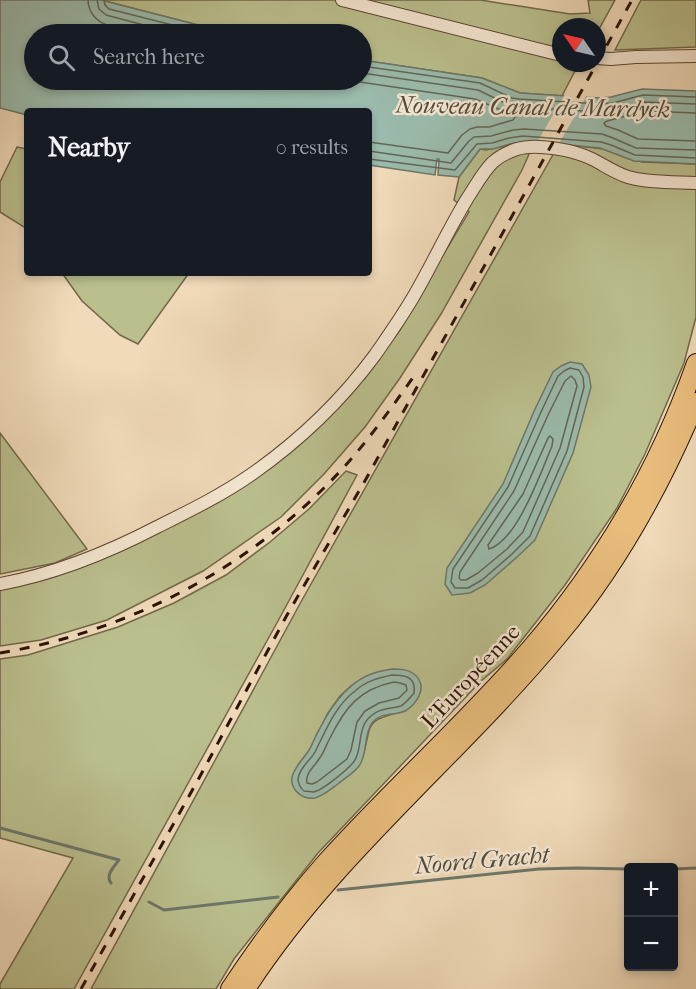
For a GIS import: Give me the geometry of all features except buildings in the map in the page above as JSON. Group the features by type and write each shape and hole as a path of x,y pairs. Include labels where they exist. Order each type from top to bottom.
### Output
{"highway":[{"name":"L'Européenne","path":"230,989 283,914 315,875 518,663 572,596 607,547 646,479 675,417 696,363"},
{"name":"L'Européenne","path":"246,989 286,932 332,877 511,689 582,606 641,516 670,462 696,402"}],"street":[{"path":"342,0 552,53"},
{"path":"606,59 696,56"},
{"path":"0,584 70,566 126,543 218,495 250,475 288,446 327,411 374,357 415,294 452,223 477,184 491,164 505,154 520,148 562,149 591,159 632,178 696,183"}],"green space":[{"path":"101,0 480,0 570,14 590,13 588,0 615,0 605,18 552,18 552,72 574,72 562,96 520,93 482,78 372,62 372,24 194,24"},
{"path":"641,0 696,0 696,47 615,50"},
{"path":"523,142 534,143 522,170 441,314 400,378 365,427 324,474 281,517 203,571 107,620 41,640 0,646 0,589 198,511 356,388 400,330 469,212 454,200 459,177 480,149 486,150"},
{"path":"559,144 604,149 642,162 696,164 696,317 684,363 645,454 617,508 565,585 507,659 480,682 318,853 234,959 216,989 91,989 302,600","holes":["365,677 405,711 381,718 371,726 361,762 298,765 309,751 328,713 340,696"]},
{"path":"17,147 24,148 24,227 0,212 0,182"},
{"path":"64,276 187,276 138,344 120,335 82,301"},
{"path":"0,433 87,549 55,563 0,574"},
{"path":"346,471 357,475 74,989 0,989 0,984 73,858 0,838 0,659 28,655 118,627 174,603 226,575 309,509"}],"water":[{"name":"Nouveau Canal de Mardyck","path":"0,0 101,0 194,24 24,24 24,90 372,90 372,62 482,78 520,93 600,98 642,89 696,91 696,164 634,161 600,148 523,142 493,149 480,149 459,177 438,175 439,159 437,159 435,175 372,165 372,108 24,108 24,114 0,108"},
{"path":"570,362 582,364 589,375 591,387 573,453 535,540 485,585 470,593 452,595 445,584 447,568 503,484 553,372"},
{"path":"392,669 409,671 419,679 421,689 419,696 405,711 379,717 372,723 367,733 362,761 357,769 318,797 302,796 293,786 293,773 335,704 356,682 374,673"}],"pier":[{"path":"565,94 587,95 557,147 535,146"}],"waterway":[{"name":"Noord Gracht","path":"0,828 119,860 110,874 111,883"},
{"name":"Noord Gracht","path":"678,869 696,868"},
{"name":"Noord Gracht","path":"338,890 539,869 624,869"},
{"name":"Noord Gracht","path":"149,902 164,910 278,897"}],"railway":[{"path":"81,989 287,615 366,479 632,0"},
{"path":"0,653 49,643 97,628 143,610 231,563 272,534 310,502 345,466 414,376"}]}
